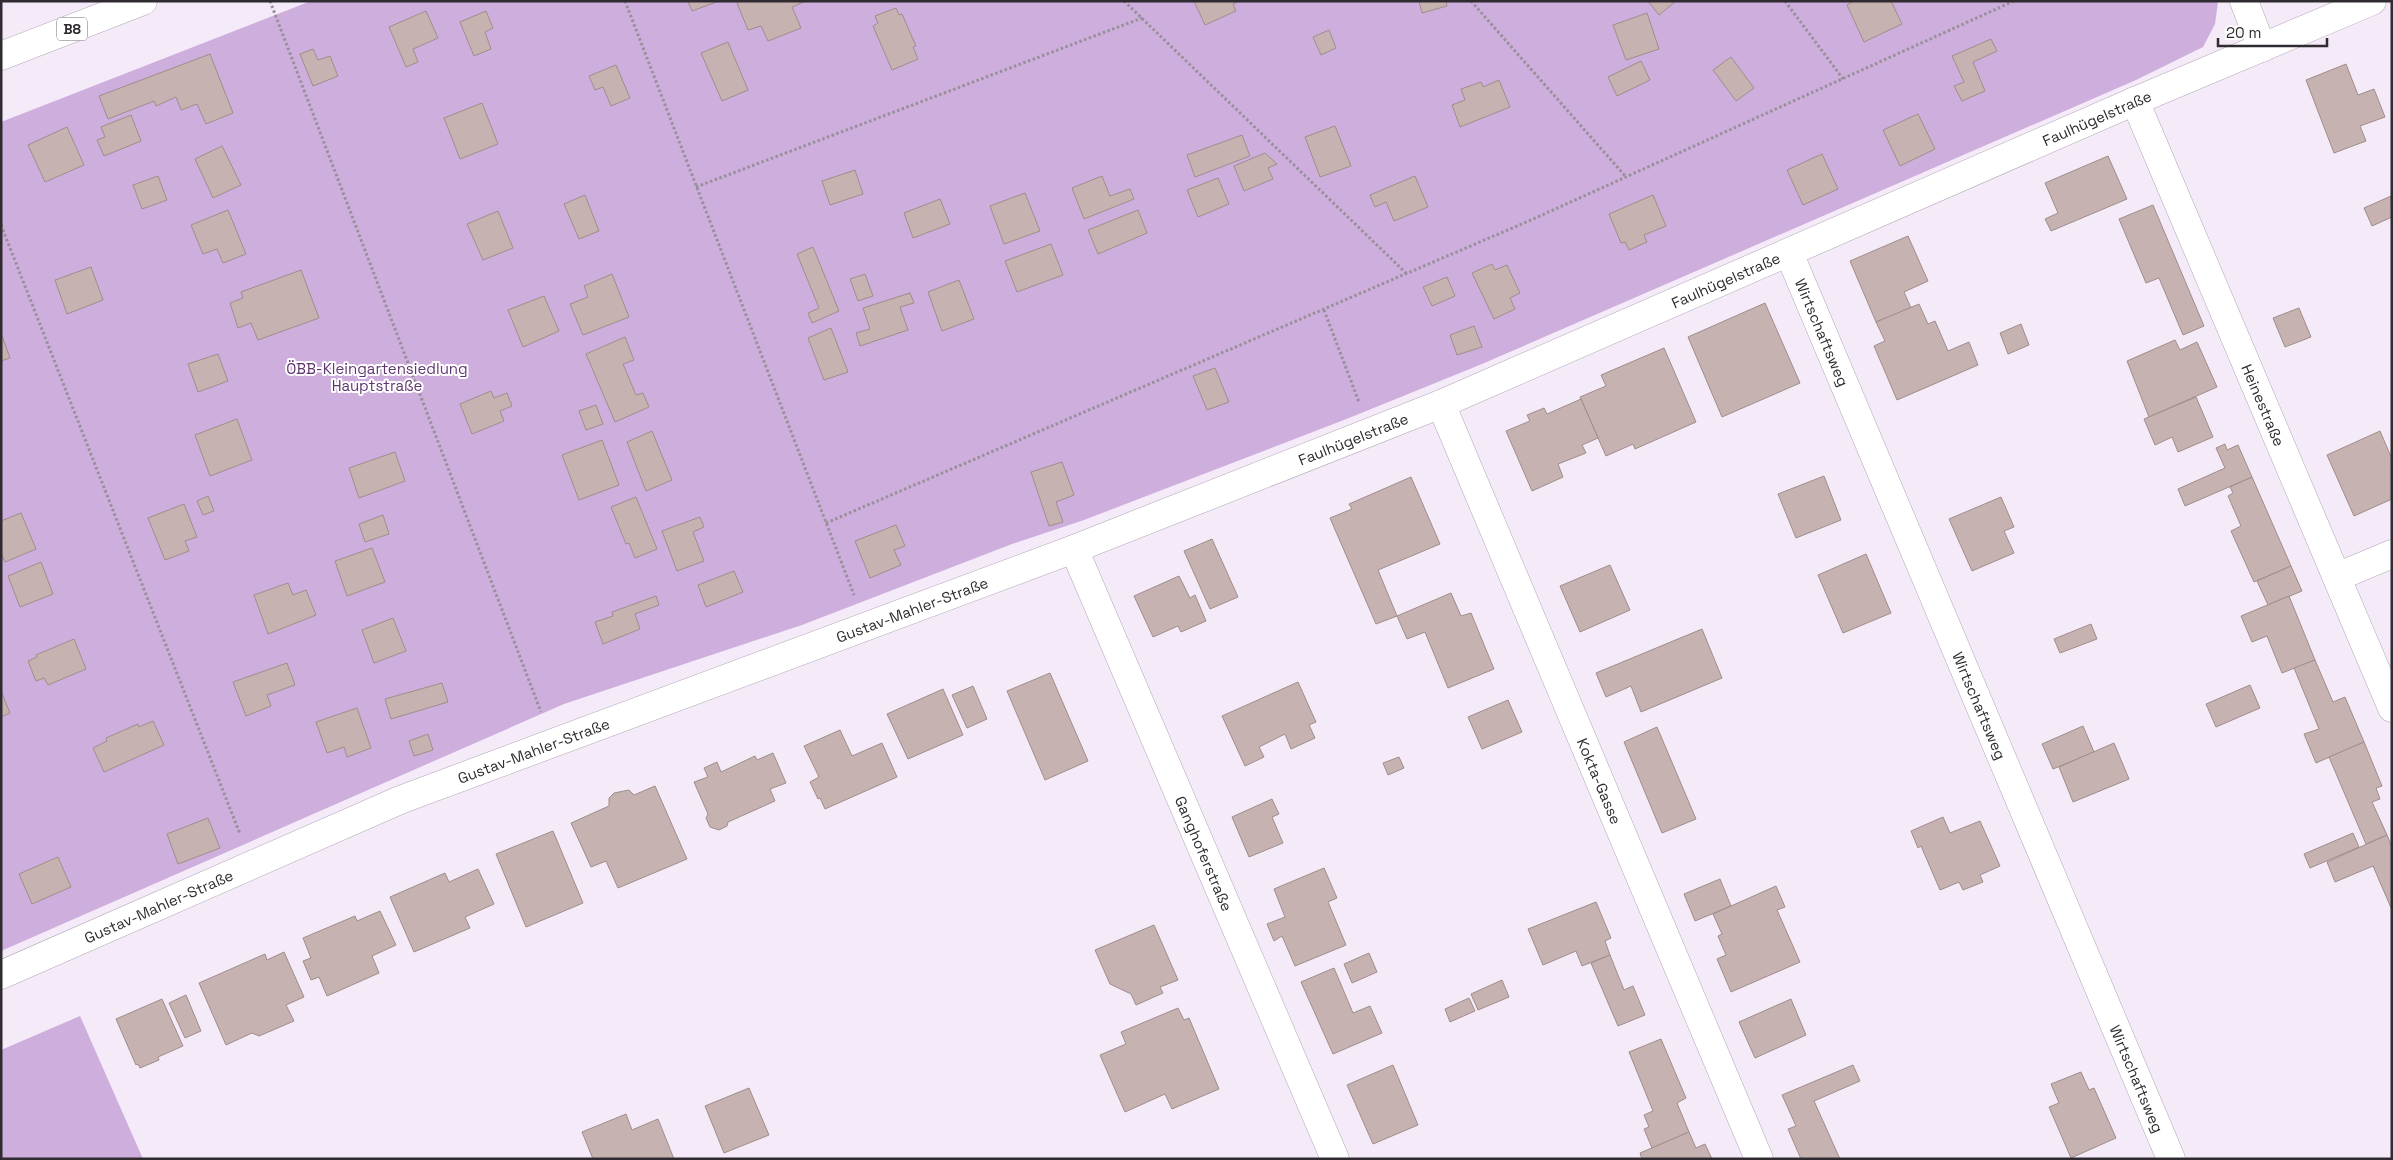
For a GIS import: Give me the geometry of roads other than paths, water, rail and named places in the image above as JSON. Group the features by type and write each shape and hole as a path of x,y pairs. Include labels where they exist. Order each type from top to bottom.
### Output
{"street":[{"name":"B8","path":"1,56 143,1"},
{"path":"2244,1 2262,48"},
{"name":"Faulhügelstraße","path":"1074,549 1441,404 2134,101 2372,1"},
{"name":"Heinestraße","path":"2134,101 2392,708"},
{"name":"Wirtschaftsweg","path":"1789,253 2171,1159"},
{"name":"Kokta-Gasse","path":"1441,404 1759,1159"},
{"name":"Gustav-Mahler-Straße","path":"1,975 400,800 1074,549"},
{"name":"Ganghoferstraße","path":"1074,549 1335,1159"},
{"path":"2337,577 2392,554"}],"park label":[{"name":"ÖBB-Kleingartensiedlung Hauptstraße","path":"377,376"}]}
